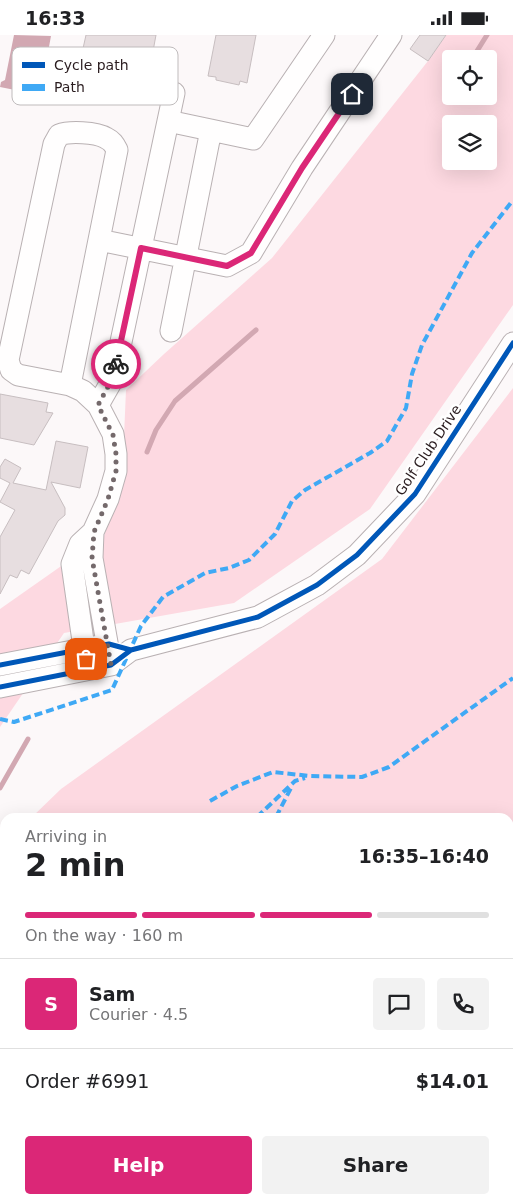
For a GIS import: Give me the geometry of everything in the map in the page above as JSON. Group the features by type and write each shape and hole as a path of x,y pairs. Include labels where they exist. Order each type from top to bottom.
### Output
{"street":[{"path":"168,121 253,139 324,35"},
{"path":"99,240 227,266 251,253 302,168 391,35"},
{"path":"98,405 110,383 118,356 171,105"},
{"path":"70,385 117,150 112,142 104,136 68,131 59,135 54,144 8,360 12,370 18,375 70,385 83,391 98,405 113,435 116,471 108,499 94,532 92,558 110,655"},
{"path":"171,331 210,131"},
{"name":"Golf Club Drive","path":"0,687 87,669 110,655 258,617 317,585 357,555 415,494 513,343"},
{"path":"87,669 72,564 80,544 94,532"},
{"name":"Golf Club Drive","path":"0,665 85,648 110,655"}],"shaded area":[{"path":"14,35 51,36 49,47 12,47 12,89 0,87 1,82 5,80"},
{"path":"446,35 513,35 513,305 370,509 234,603 64,633 0,727 0,609 104,536 122,483 126,390 272,258 428,61"},
{"path":"513,388 513,813 36,813 61,789 382,559"}],"building":[{"path":"86,35 156,35 154,47 83,47"},
{"path":"216,35 256,35 247,83 240,81 239,85 216,80 216,77 208,76"},
{"path":"420,35 446,35 428,61 410,49"},
{"path":"0,394 48,403 46,412 53,413 34,445 0,438"},
{"path":"56,441 88,447 80,488 51,482 65,508 65,515 58,521 29,574 21,570 17,578 10,575 0,594 0,537 15,510 0,502 10,483 0,478 0,467 5,459 21,468 13,483 46,490"}],"waterway":[{"path":"478,50 487,35"},
{"path":"147,452 156,430 175,401 256,330"},
{"path":"0,788 28,739"}],"marked path":[{"path":"0,719 14,722 112,690 141,626 163,597 205,573 229,568 249,560 275,534 292,501 305,490 370,453 387,441 406,408 412,374 422,345 472,253 513,200"},
{"path":"210,801 237,786 273,772 310,776 362,777 389,767 513,678"},
{"path":"261,813 295,781 305,778"},
{"path":"278,813 292,786"}],"cycle path":[{"path":"0,687 111,665 131,650 258,617 317,585 357,555 415,494 513,343"},
{"path":"0,665 109,644 131,650"}],"way so far":[{"path":"86,659 87,669 111,665 92,558 94,532 108,499 116,471 113,435 98,405 110,383 116,364"}],"route":[{"path":"116,364 141,248 227,266 251,253 302,168 352,94"}]}
